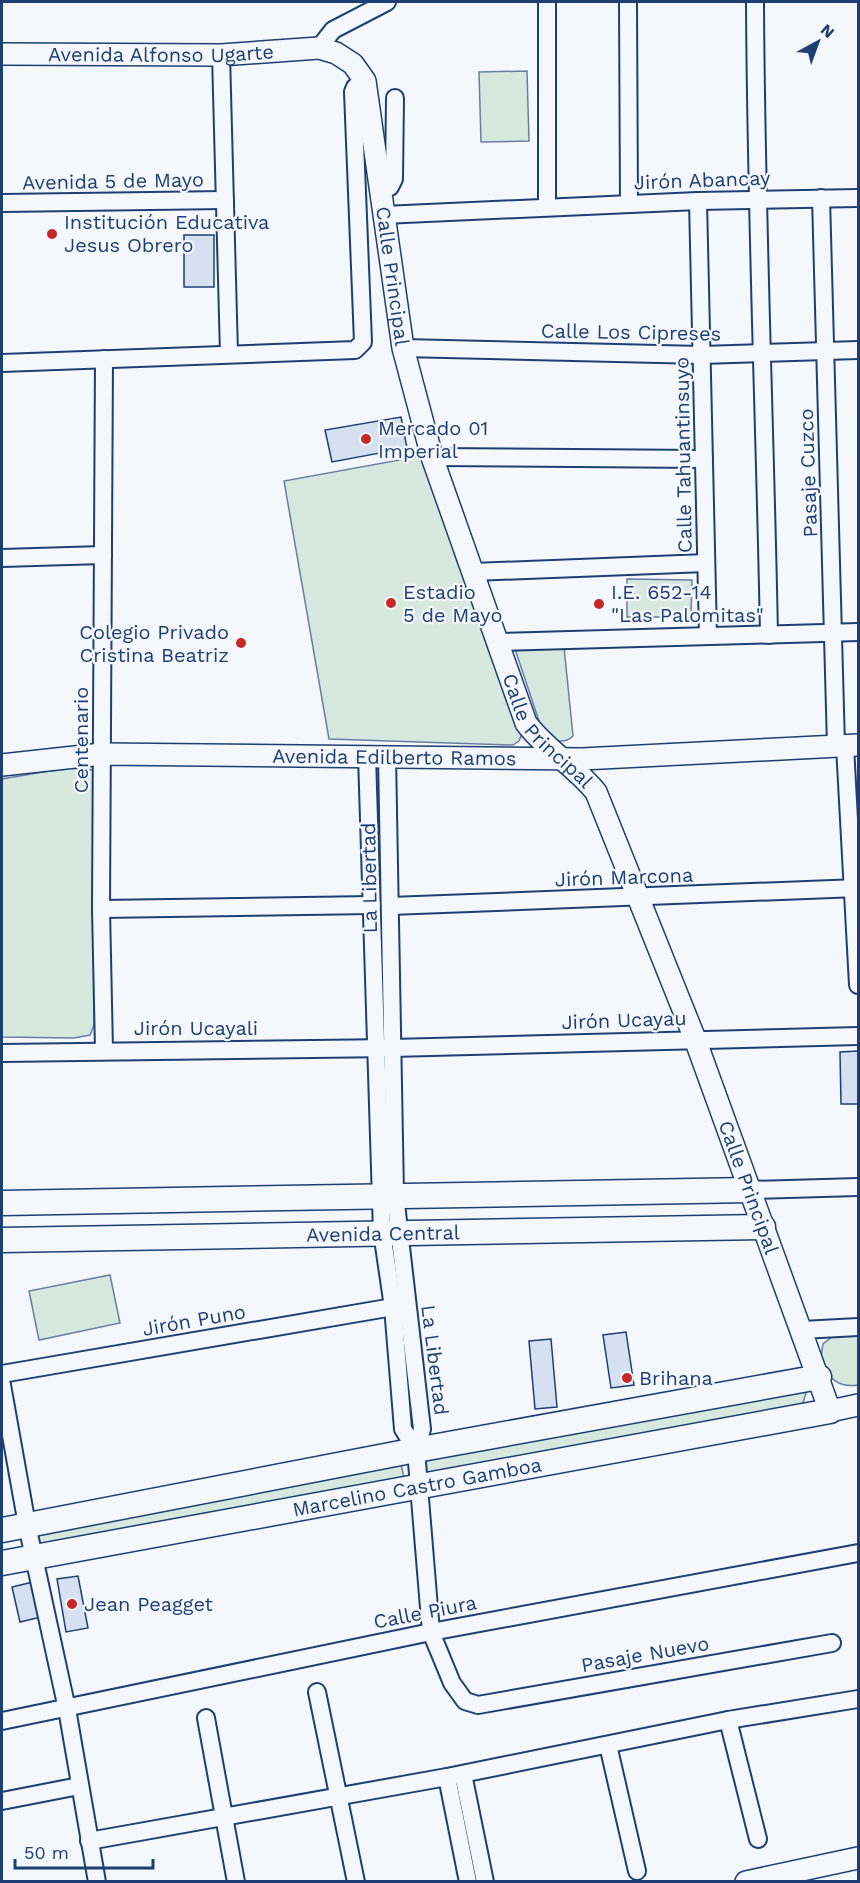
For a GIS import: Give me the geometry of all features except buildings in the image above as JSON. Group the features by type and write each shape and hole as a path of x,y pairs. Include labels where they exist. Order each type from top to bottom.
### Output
{"main road":[{"name":"Avenida Central","path":"2,1203 388,1195 750,1191"},
{"name":"Avenida Central","path":"2,1240 763,1227"},
{"name":"Marcelino Castro Gamboa","path":"2,1530 416,1450 819,1377"},
{"name":"Marcelino Castro Gamboa","path":"2,1563 830,1411"}],"street":[{"path":"2,363 355,350 363,342 353,92 355,87 365,81 353,64 336,53 319,48 333,30 387,2"},
{"path":"547,2 547,207"},
{"path":"628,2 630,204"},
{"path":"755,2 756,199 764,353 769,635"},
{"name":"Avenida Alfonso Ugarte","path":"2,54 220,55 319,48"},
{"path":"220,55 229,354"},
{"name":"Calle Principal","path":"365,81 403,348 432,457 526,723 540,742 581,774 596,792 695,1039 830,1411"},
{"path":"380,190 390,187 394,179 395,98"},
{"name":"Pasaje Cuzco","path":"821,198 833,633 847,746 856,888 858,985"},
{"name":"Jirón Abancay","path":"383,215 698,201 858,198"},
{"name":"Avenida 5 de Mayo","path":"2,203 225,200"},
{"name":"Calle Tahuantinsuyo","path":"698,201 708,636"},
{"name":"Calle Los Cipreses","path":"403,348 702,355 858,350"},
{"name":"Centenario","path":"104,359 101,909 104,1050"},
{"path":"432,457 704,459"},
{"path":"2,558 103,555"},
{"path":"473,572 706,563"},
{"path":"498,642 858,632"},
{"name":"Avenida Edilberto Ramos","path":"2,765 102,754 560,758 847,746"},
{"name":"La Libertad","path":"377,756 372,906 385,1048"},
{"name":"La Libertad","path":"377,756 390,906 385,1048 393,1307 403,1430 416,1450"},
{"name":"Jirón Marcona","path":"390,906 856,888"},
{"path":"101,909 372,906"},
{"name":"Jirón Ucayau","path":"385,1048 858,1036"},
{"name":"Jirón Ucayali","path":"2,1053 385,1048"},
{"path":"750,1191 858,1186"},
{"name":"La Libertad","path":"390,1232 422,1429 416,1450"},
{"name":"Jirón Puno","path":"2,1374 393,1307"},
{"path":"802,1330 858,1326"},
{"path":"2,1385 27,1525 67,1709 97,1881"},
{"path":"830,1411 858,1406"},
{"path":"416,1450 431,1632"},
{"name":"Calle Piura","path":"2,1721 431,1632 858,1553"},
{"name":"Pasaje Nuevo","path":"431,1632 443,1664 465,1701 478,1705 832,1643"},
{"path":"317,1692 356,1881"},
{"path":"89,1841 455,1776 728,1720 858,1699"},
{"path":"206,1718 236,1881"},
{"path":"728,1720 758,1839"},
{"path":"608,1745 637,1871"},
{"path":"455,1776 468,1881"},
{"path":"455,1776 485,1881"},
{"path":"2,1801 79,1786"},
{"path":"760,1880 858,1858"}],"shaded area":[{"path":"527,71 529,141 481,142 479,72"},
{"name":"Estadio 5 de Mayo","path":"421,456 522,734 519,741 513,745 329,739 284,481"},
{"path":"627,579 692,580 691,617 627,617"},
{"path":"564,647 573,736 563,741 544,736 515,649"},
{"path":"67,768 94,770 94,1025 90,1035 74,1038 2,1037 2,779"},
{"path":"110,1275 120,1323 39,1340 29,1291"},
{"path":"841,1330 858,1331 858,1385 840,1384 827,1374 820,1363 823,1344"},
{"path":"807,1390 802,1406 424,1477 425,1457"},
{"path":"401,1464 404,1478 42,1552 34,1533"}],"place":[{"name":"Institución Educativa Jesus Obrero","path":"52,234"},
{"name":"Mercado 01 Imperial","path":"366,439"},
{"name":"Estadio 5 de Mayo","path":"391,603"},
{"name":"I.E. 652-14 \"Las Palomitas\"","path":"599,604"},
{"name":"Colegio Privado Cristina Beatriz","path":"241,643"},
{"name":"Brihana","path":"627,1378"},
{"name":"Jean Peagget","path":"72,1604"}]}
